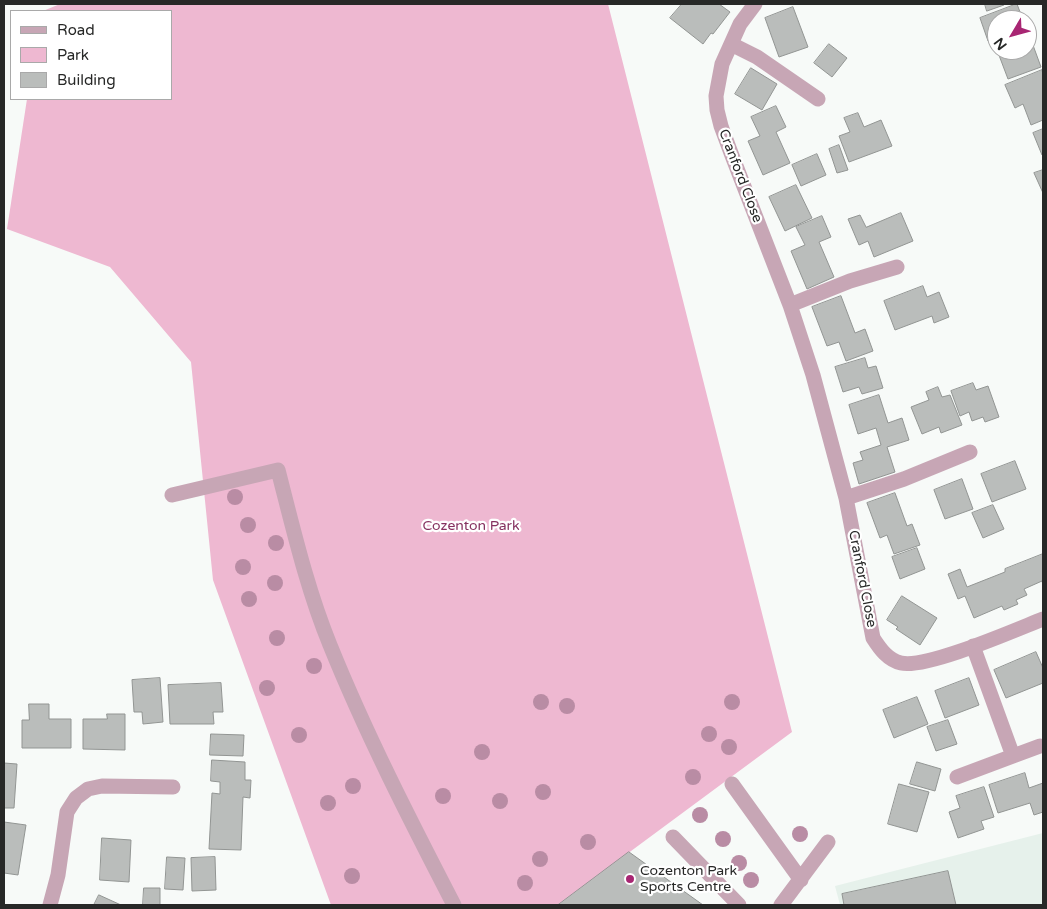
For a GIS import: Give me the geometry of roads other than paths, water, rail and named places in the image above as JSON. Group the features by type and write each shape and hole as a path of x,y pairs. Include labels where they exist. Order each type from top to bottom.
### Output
{"street":[{"name":"Cranford Close","path":"756,4 740,24 718,81 716,96 721,126 790,305 823,412 846,498 873,638 880,649 891,659 901,663 915,664 973,646 1043,619"},
{"path":"731,44 757,57 818,100"},
{"path":"790,305 850,281 897,267"},
{"path":"846,498 904,479 970,452"},
{"path":"172,495 278,470 304,570 329,644 404,808 454,905"},
{"path":"973,646 1013,756"},
{"path":"957,777 1040,746"},
{"path":"732,784 801,880"},
{"path":"50,905 58,875 65,821 71,804 76,798 88,789 102,786 173,787"},
{"path":"673,837 739,905"},
{"path":"780,905 801,880 828,842"}],"place":[{"name":"Cozenton Park Sports Centre","path":"630,879"}],"park label":[{"name":"Cozenton Park","path":"471,526"}]}
